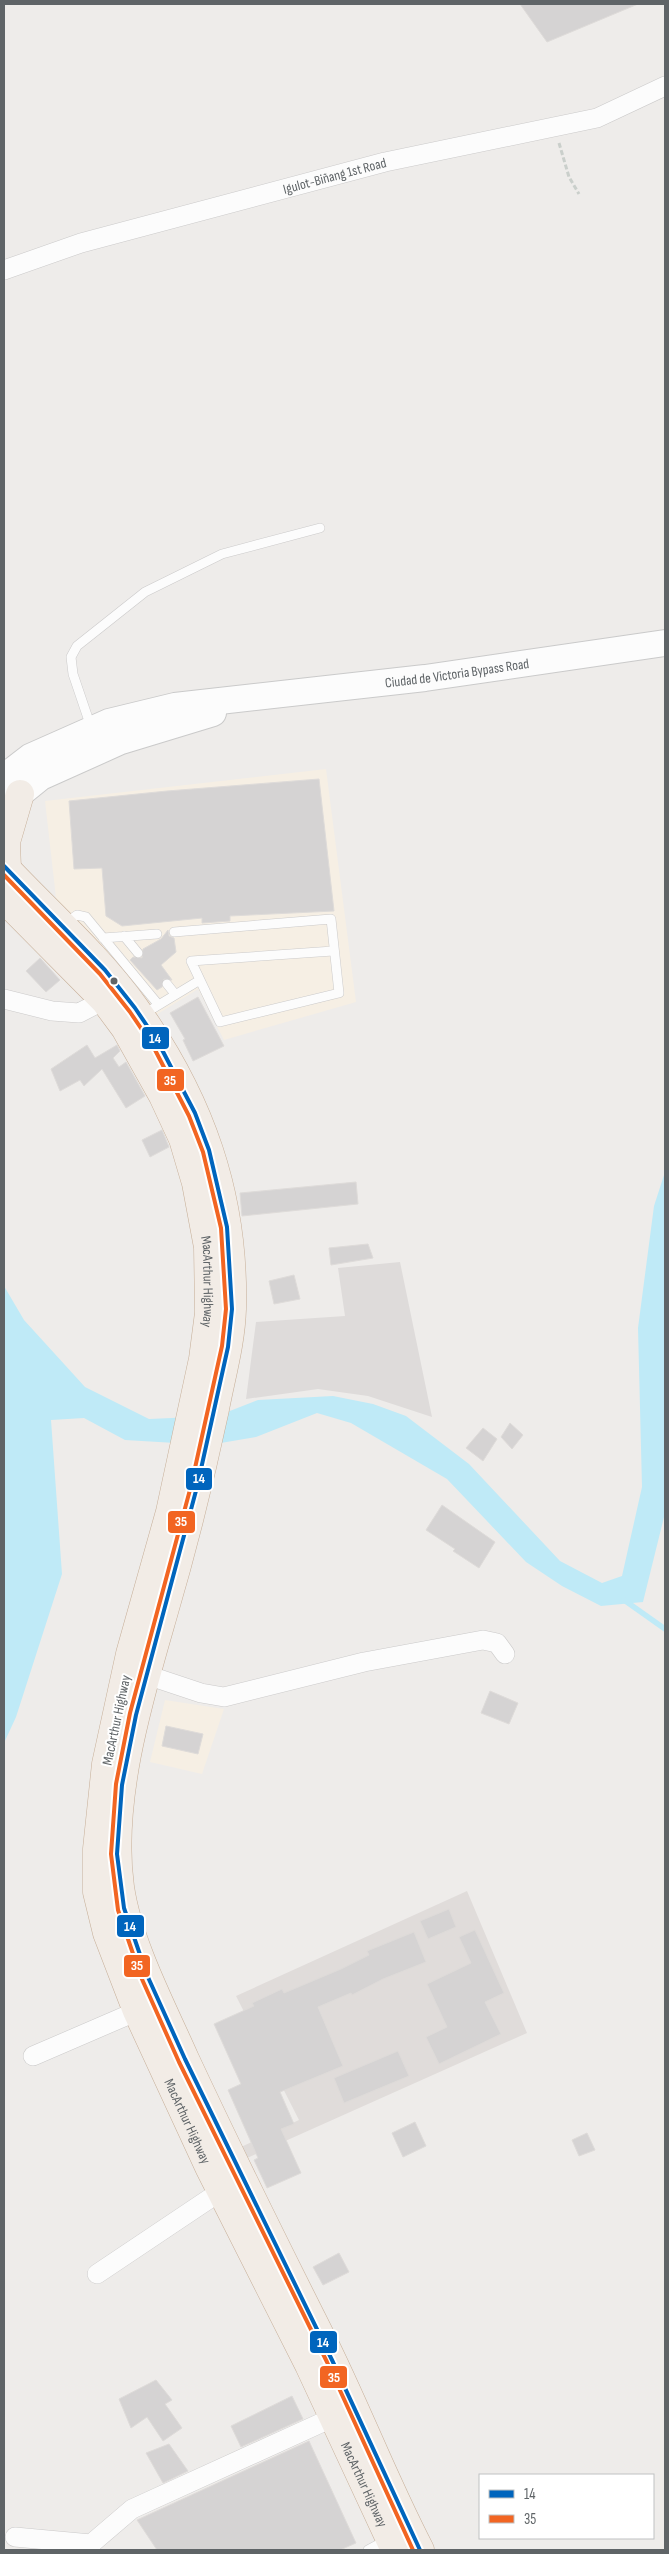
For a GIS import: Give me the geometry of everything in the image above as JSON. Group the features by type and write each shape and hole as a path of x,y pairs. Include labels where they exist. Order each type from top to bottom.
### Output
{"highway":[{"path":"6,868 9,792"},
{"name":"MacArthur Highway","path":"6,868 53,933 113,996 141,1016 183,1086 202,1127 218,1174 230,1240 232,1313 213,1361 187,1487 137,1671 131,1741 118,1832 120,1886 148,2007 232,2188 344,2412 399,2544"},
{"name":"MacArthur Highway","path":"4,899 53,933"}],"main road":[{"name":"Ciudad de Victoria Bypass Road","path":"9,792 30,757 109,722 176,706 425,678 665,643"},
{"name":"Ciudad de Victoria Bypass Road","path":"9,792 121,741 206,716 248,697"}],"street":[{"name":"Igulot-Biñang 1st Road","path":"4,270 81,243 385,162 597,118 665,86"},
{"path":"4,999 70,1013 79,1013 113,996"},
{"path":"137,1671 201,1693 224,1697 364,1662 484,1640 497,1643 505,1654"},
{"path":"33,2056 148,2007"},
{"path":"97,2274 232,2188"},
{"path":"16,2537 90,2547 132,2509 344,2412"}],"lane":[{"path":"92,730 73,674 71,656 77,646 145,592 222,554 320,528"},
{"path":"53,933 77,915 86,917 103,938 141,1016 200,980"},
{"path":"174,932 331,919 339,993 220,1022 191,961 334,951"},
{"path":"103,938 157,934"},
{"path":"124,936 138,953"},
{"path":"166,984 175,994"}],"path":[{"path":"553,128 569,177 578,194"}],"shaded area":[{"path":"326,769 356,1002 224,1040 198,989 156,1015 56,898 45,801"},
{"path":"400,1262 432,1417 368,1396 318,1389 246,1399 256,1322 345,1316 338,1268"},
{"path":"165,1700 224,1709 202,1774 150,1762"},
{"path":"467,1891 527,2033 245,2159 239,2148 299,2120 236,1996"}],"water":[{"path":"665,1172 665,1501 664,1517 643,1602 601,1606 562,1586 526,1562 447,1479 351,1423 317,1413 256,1437 209,1445 125,1440 84,1418 51,1420 62,1574 16,1717 4,1743 4,1286 24,1320 85,1387 149,1419 217,1416 258,1400 333,1396 373,1404 406,1416 469,1464 560,1561 602,1583 622,1576 642,1487 638,1328 654,1206"}],"building":[{"path":"520,4 638,4 547,42"},
{"path":"319,779 334,911 230,916 230,921 202,923 202,918 122,926 106,916 102,868 74,869 69,801"},
{"path":"168,930 169,936 174,938 176,952 161,965 172,980 164,979 162,987 157,990 130,960 133,957 142,958 143,949 161,939"},
{"path":"40,958 60,980 46,992 26,971"},
{"path":"198,997 224,1046 193,1061 183,1040 185,1039 170,1013"},
{"path":"87,1045 95,1058 117,1045 120,1051 113,1058 119,1067 126,1062 145,1096 126,1108 102,1069 84,1086 80,1080 60,1091 51,1069"},
{"path":"162,1130 169,1147 150,1157 142,1140"},
{"path":"356,1182 358,1204 242,1216 240,1193"},
{"path":"368,1244 373,1258 331,1265 329,1248"},
{"path":"294,1275 300,1299 274,1304 269,1281"},
{"path":"510,1423 523,1435 512,1449 501,1437"},
{"path":"483,1428 497,1439 483,1461 466,1448"},
{"path":"442,1505 495,1542 479,1568 426,1530"},
{"path":"490,1691 518,1703 509,1724 481,1713"},
{"path":"166,1726 203,1734 198,1754 162,1746"},
{"path":"449,1909 456,1927 428,1939 420,1921"},
{"path":"475,1930 504,1993 485,2002 501,2034 439,2064 426,2037 447,2027 427,1984 471,1963 459,1937"},
{"path":"414,1932 426,1962 383,1979 352,1995 351,1993 318,2007 343,2066 280,2092 294,2124 281,2129 301,2173 267,2188 254,2160 258,2158 228,2090 241,2084 214,2024 254,2006 252,2003 282,1989 284,1993 341,1969 369,1955 367,1951"},
{"path":"398,2051 409,2076 344,2103 334,2078"},
{"path":"415,2122 426,2146 403,2157 392,2133"},
{"path":"587,2133 595,2150 579,2156 572,2140"},
{"path":"339,2253 349,2272 323,2285 313,2267"},
{"path":"156,2380 172,2400 165,2404 182,2428 163,2441 147,2417 131,2428 119,2399"},
{"path":"292,2396 303,2419 241,2447 231,2426"},
{"path":"309,2441 356,2543 340,2550 157,2550 137,2520"},
{"path":"169,2444 188,2471 163,2483 146,2453"}],"waterway":[{"path":"624,1600 665,1629"}],"transit line":[{"name":"14","path":"4,866 105,970 135,1008 158,1042 195,1113 209,1150 227,1227 232,1309 228,1347 197,1487 136,1715 122,1785 117,1854 124,1908 147,1975 185,2059 332,2360 420,2550"},
{"name":"35","path":"4,875 100,974 130,1012 153,1046 189,1116 203,1152 221,1228 226,1309 222,1346 191,1486 130,1713 116,1784 111,1854 118,1910 141,1977 179,2062 327,2362 413,2550"}]}
